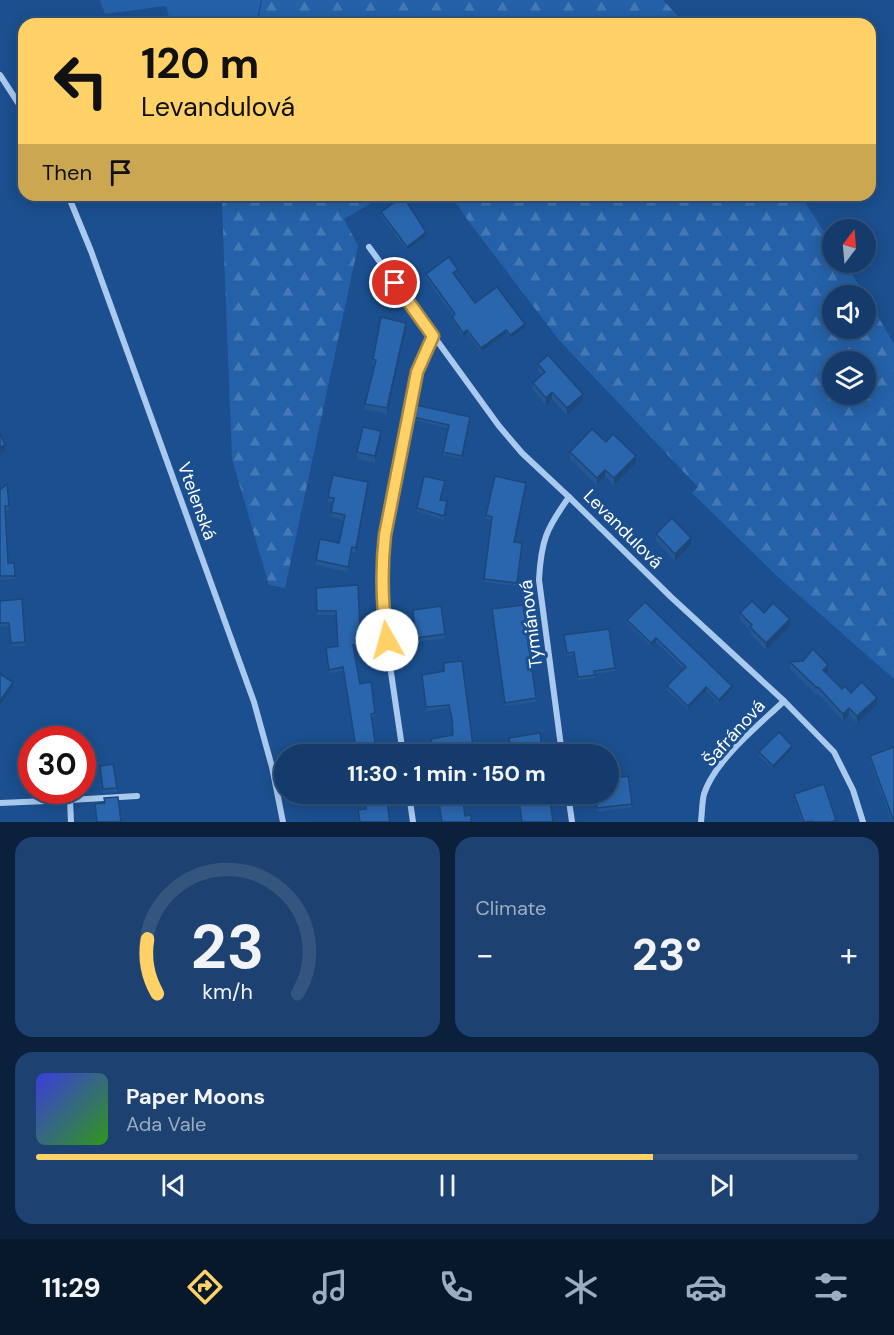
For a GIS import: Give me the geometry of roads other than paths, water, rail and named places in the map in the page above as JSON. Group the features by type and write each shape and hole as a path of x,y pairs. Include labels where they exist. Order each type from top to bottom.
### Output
{"street":[{"path":"0,75 18,103"},
{"name":"Vtelenská","path":"70,201 91,251 254,702 272,767 283,822"},
{"name":"Levandulová","path":"369,247 498,426 522,453 671,597 784,701 834,752 853,790 862,822"},
{"path":"402,744 383,618 382,559 417,372 433,336"},
{"name":"Tymiánová","path":"561,744 539,580 540,552 550,524 569,497"},
{"name":"Šafránová","path":"701,822 704,794 714,775 734,750 784,701"},
{"path":"96,798 136,796"},
{"path":"0,803 18,802"},
{"path":"70,804 71,822"},
{"path":"410,804 413,822"},
{"path":"569,804 572,822"}]}
